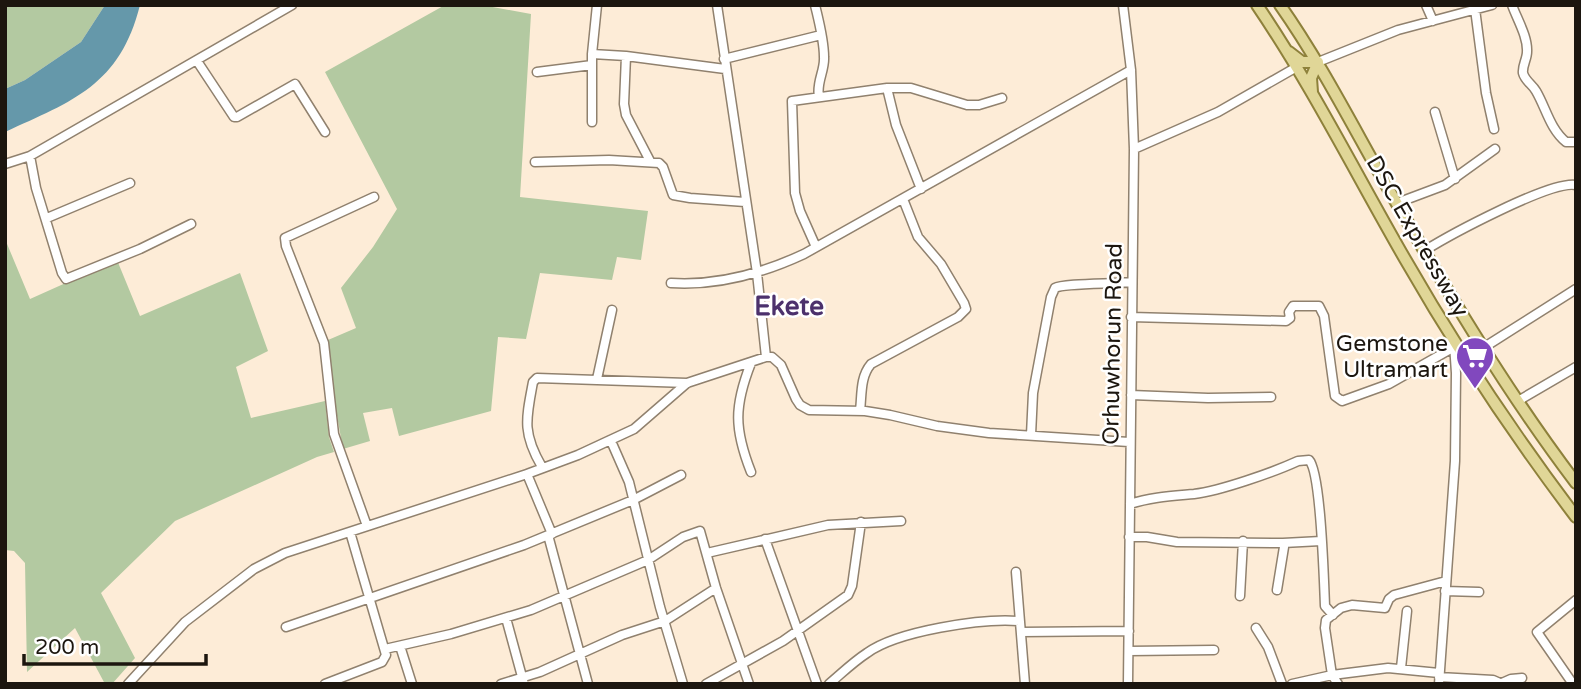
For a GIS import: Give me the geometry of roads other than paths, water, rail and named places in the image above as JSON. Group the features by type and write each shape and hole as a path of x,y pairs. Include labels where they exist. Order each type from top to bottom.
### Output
{"main road":[{"name":"DSC Expressway","path":"1257,5 1281,41 1454,341 1576,517"},
{"name":"DSC Expressway","path":"1280,5 1318,62 1424,251 1483,348 1576,482"},
{"path":"1281,41 1298,60 1318,62 1311,78 1313,98"}],"street":[{"path":"5,164 30,156 292,5"},
{"path":"592,122 592,54 597,5"},
{"path":"717,5 757,273 766,357"},
{"path":"815,5 824,56 824,66 818,83 819,97"},
{"name":"Orhuwhorun Road","path":"1123,5 1131,70 1134,149 1128,684"},
{"path":"1426,5 1433,21"},
{"path":"1318,62 1363,42 1490,5"},
{"path":"1512,5 1527,46 1523,69 1525,79 1535,89 1552,126 1562,139 1576,142"},
{"path":"1475,9 1486,93 1494,129"},
{"path":"724,59 821,35"},
{"path":"592,54 725,69"},
{"path":"626,56 626,115 650,162"},
{"path":"197,61 234,117 295,85 326,132"},
{"path":"537,72 592,65"},
{"path":"1134,149 1218,112 1296,68"},
{"path":"671,283 697,283 757,273 782,264 904,199 1131,70"},
{"path":"887,88 896,125 921,188"},
{"path":"816,247 795,193 791,104 796,100 887,88 911,88 967,105 978,105 1002,98"},
{"path":"1435,113 1455,179"},
{"path":"1397,203 1428,193 1455,179 1495,149"},
{"path":"30,156 36,188 66,279 191,225"},
{"path":"535,162 609,160 662,163 673,195 745,202"},
{"path":"47,218 130,183"},
{"path":"1424,251 1465,228 1535,196 1568,184 1576,185"},
{"path":"368,526 334,434 324,343 285,238 374,197"},
{"path":"860,411 865,371 871,364 958,317 965,309 941,264 918,237 904,199"},
{"path":"1031,435 1033,393 1055,288 1067,284 1106,285 1131,282"},
{"path":"1483,348 1576,289"},
{"path":"1131,317 1286,321 1290,318 1289,312 1293,306 1319,306 1324,316 1335,396 1342,401 1389,384 1440,356 1454,341"},
{"path":"597,379 612,310"},
{"path":"1439,678 1455,461 1454,341"},
{"path":"542,467 528,439 527,414 533,382 541,377 687,383 766,357 772,357 781,365 800,405 809,410 860,411 960,430 1129,442"},
{"path":"751,363 741,396 738,428 740,444 751,472"},
{"path":"1518,401 1576,367"},
{"path":"128,684 185,622 254,569 285,553 527,474 611,441 634,429 687,383"},
{"path":"1131,395 1271,397"},
{"path":"611,441 629,482 683,684"},
{"path":"1130,504 1158,497 1195,494 1298,461 1309,460 1313,464 1318,493 1325,606 1333,615"},
{"path":"527,474 550,534 588,684"},
{"path":"286,627 550,534 633,500 681,475"},
{"path":"707,553 828,525 901,521"},
{"path":"706,684 798,630 850,592 861,522"},
{"path":"385,649 506,618 648,560 700,531 716,588 749,684"},
{"path":"325,684 382,662 386,655 350,532"},
{"path":"1129,537 1177,542 1321,541"},
{"path":"765,539 817,684"},
{"path":"1240,596 1243,541"},
{"path":"1276,590 1283,543"},
{"path":"1016,572 1025,684"},
{"path":"1338,684 1332,675 1325,625 1333,615 1341,608 1352,605 1385,608 1394,595 1446,581"},
{"path":"501,684 523,681 622,635 665,621 716,588"},
{"path":"1445,592 1479,592"},
{"path":"1573,684 1537,632 1576,600"},
{"path":"1401,668 1407,611"},
{"path":"506,618 523,681"},
{"path":"829,684 867,652 906,635 995,621 1019,621"},
{"path":"1256,628 1268,647 1282,684"},
{"path":"1021,632 1129,631"},
{"path":"400,646 412,684"},
{"path":"1129,651 1214,650"},
{"path":"1292,684 1332,675 1388,668 1401,668 1439,678 1493,680 1502,684 1511,679 1522,678"}],"water":[{"path":"105,5 140,5 120,54 106,72 72,99 5,132 5,89 25,80 81,42"}],"place":[{"name":"Gemstone Ultramart","path":"1475,390"}],"district":[{"name":"Ekete","path":"789,306"}]}
